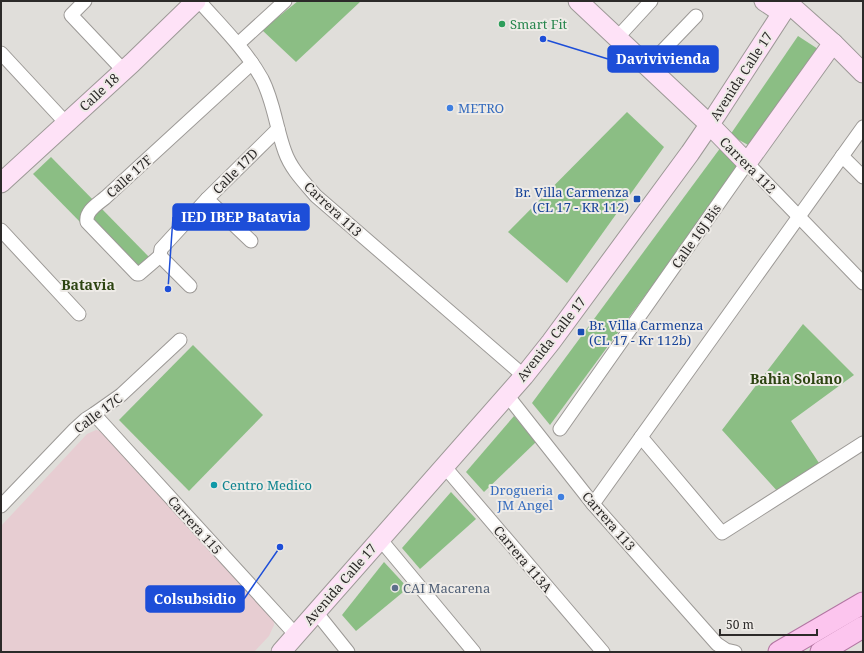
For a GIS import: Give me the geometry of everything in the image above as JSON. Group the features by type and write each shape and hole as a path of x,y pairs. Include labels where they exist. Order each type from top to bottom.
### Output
{"main road":[{"name":"Calle 18","path":"3,177 66,123 198,1"},
{"path":"764,1 786,6 833,43 863,73"},
{"name":"Carrera 112","path":"585,4 616,38 710,125 747,163"},
{"name":"Avenida Calle 17","path":"281,652 524,376 686,159 710,125 786,6"},
{"name":"Calle 16J Bis","path":"747,163 833,43"},
{"path":"779,652 863,602"},
{"path":"821,652 863,627"}],"street":[{"path":"85,1 70,15 123,70"},
{"name":"Carrera 113","path":"198,1 238,44 262,80 270,98 285,152 292,168 301,179 316,196 524,376"},
{"path":"238,44 285,1"},
{"path":"616,38 651,1"},
{"path":"647,67 696,16"},
{"path":"1,53 66,123"},
{"name":"Calle 17F","path":"160,256 139,274 137,274 87,222 86,219 89,211 252,63"},
{"path":"593,504 863,127"},
{"name":"Calle 17D","path":"160,256 161,248 207,199 278,128"},
{"path":"842,156 863,177"},
{"name":"Carrera 112","path":"747,163 863,283"},
{"name":"Calle 16J Bis","path":"560,429 747,163"},
{"path":"207,199 251,241"},
{"path":"1,230 79,314"},
{"path":"160,256 190,286"},
{"name":"Calle 17C","path":"1,506 75,428 121,395 180,340"},
{"name":"Carrera 113","path":"507,395 593,504 704,628 718,648 735,652"},
{"name":"Carrera 115","path":"94,414 296,635"},
{"path":"641,437 722,533 863,443"},
{"name":"Carrera 113A","path":"444,466 603,652"},
{"path":"380,539 474,652"},
{"path":"316,612 348,652"}],"shaded area":[{"path":"96,430 105,432 273,614 274,625 269,636 254,652 1,652 1,526 87,434"}],"green space":[{"path":"298,1 361,1 296,62 262,30"},
{"path":"798,36 818,49 750,146 730,135"},
{"path":"627,112 664,147 567,283 508,232"},
{"path":"721,147 741,165 550,425 532,403"},
{"path":"51,157 150,258 132,275 33,174"},
{"path":"803,324 854,375 791,421 821,466 779,493 722,430"},
{"path":"193,345 263,415 189,491 119,420"},
{"path":"514,416 536,442 484,492 466,472"},
{"path":"451,492 476,519 420,569 402,548"},
{"path":"384,562 408,588 356,631 342,615"}],"place":[{"name":"Smart Fit","path":"502,24"},
{"name":"Davivivienda","path":"543,39"},
{"name":"METRO","path":"450,108"},
{"name":"Br. Villa Carmenza (CL 17 - KR 112)","path":"637,199"},
{"name":"IED IBEP Batavia","path":"168,289"},
{"name":"Br. Villa Carmenza (CL 17 - Kr 112b)","path":"581,332"},
{"name":"Centro Medico","path":"214,485"},
{"name":"Drogueria JM Angel","path":"561,497"},
{"name":"Colsubsidio","path":"280,547"},
{"name":"CAI Macarena","path":"395,588"}],"district":[{"name":"Batavia","path":"88,285"},
{"name":"Bahia Solano","path":"796,379"}]}
